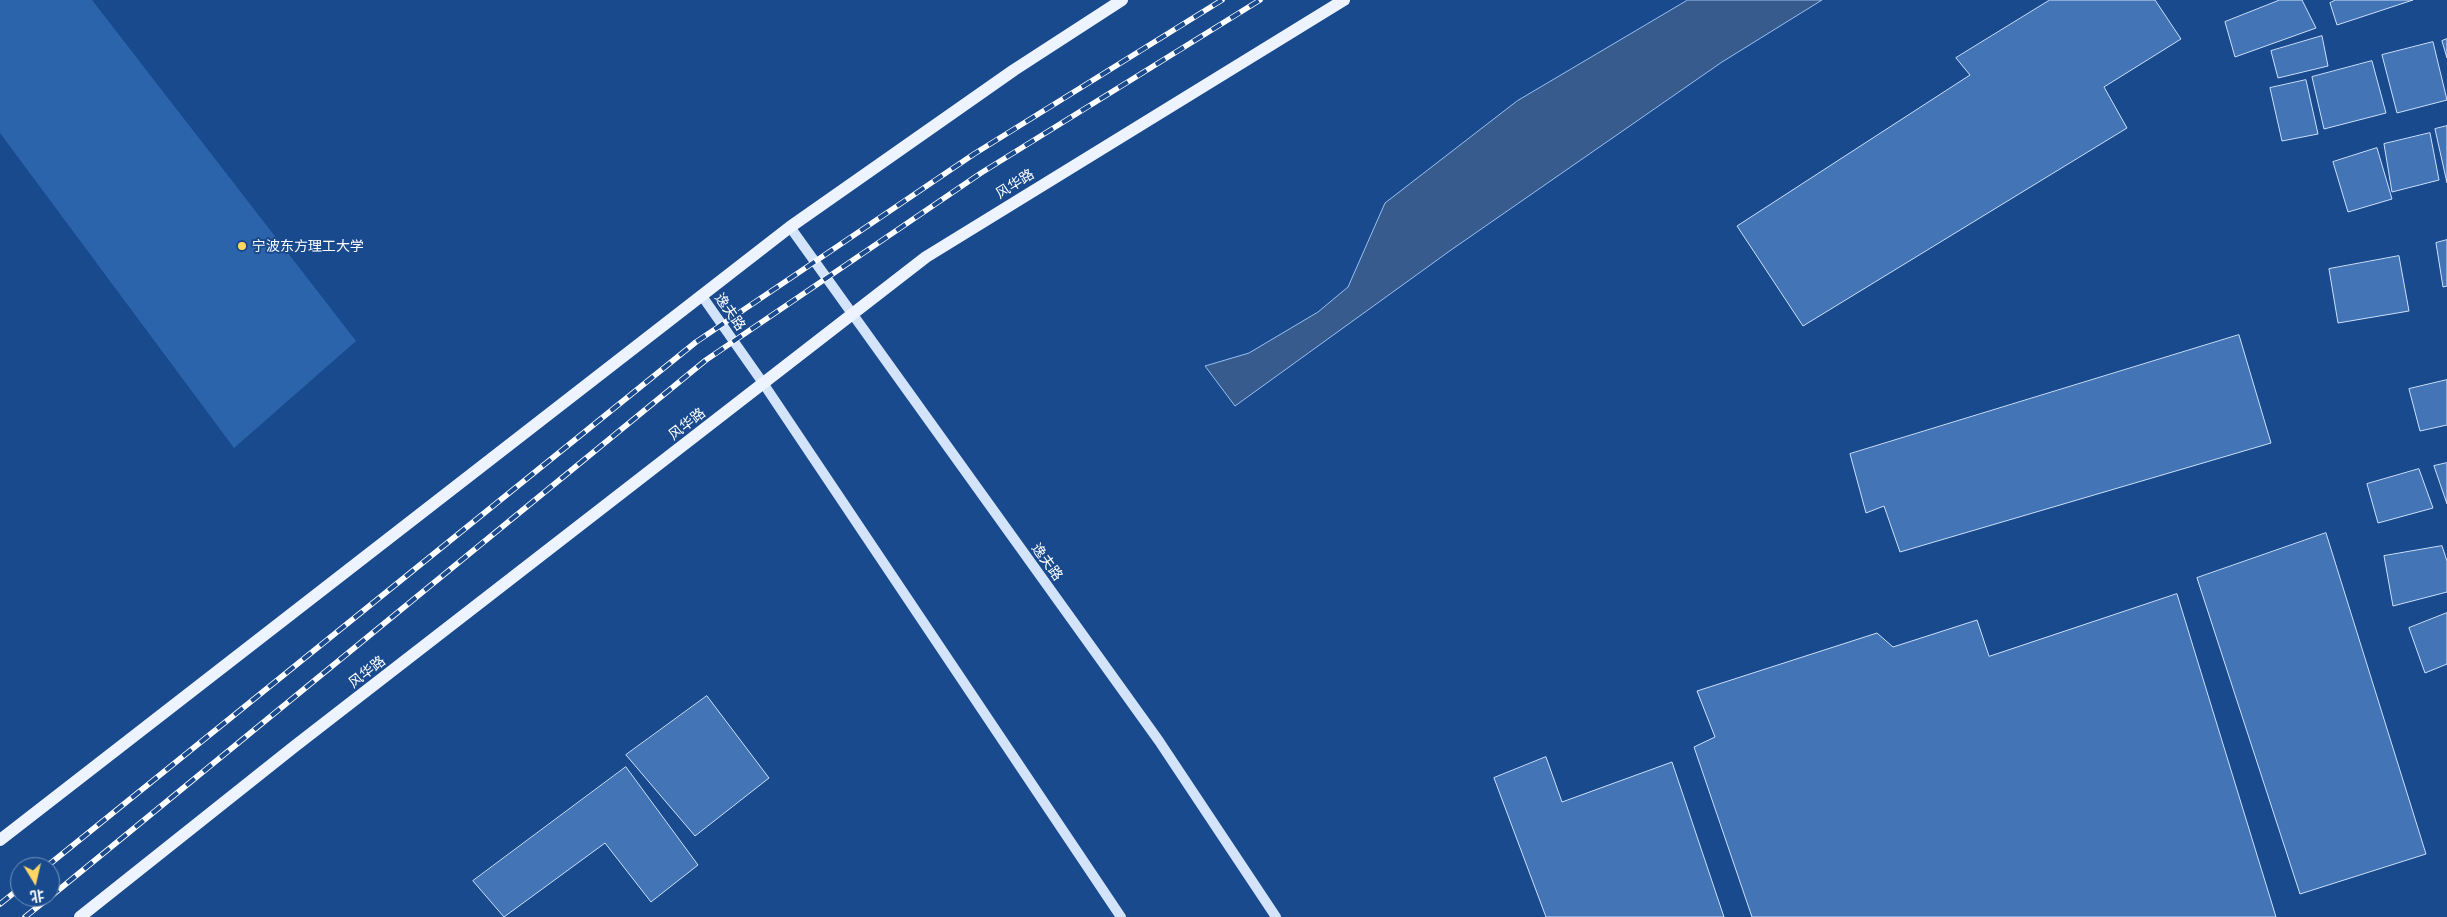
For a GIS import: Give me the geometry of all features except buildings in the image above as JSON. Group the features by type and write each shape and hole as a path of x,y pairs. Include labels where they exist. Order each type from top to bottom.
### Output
{"main road":[{"path":"0,840 790,227 1014,70 1122,0"},
{"name":"风华路","path":"80,917 295,746 926,257 1344,0"},
{"name":"逸夫路","path":"790,227 1159,740 1276,917"},
{"name":"逸夫路","path":"702,296 763,383 1121,917"}],"shaded area":[{"path":"0,0 92,0 356,341 234,448 0,133"},
{"path":"1688,0 1822,0 1722,62 1451,250 1235,406 1205,366 1249,353 1318,312 1348,287 1385,203 1517,101"}],"railway":[{"path":"58,857 696,342 974,154 1222,0"},
{"path":"60,889 706,360 981,173 1260,0"},
{"path":"0,904 10,896"},
{"path":"25,917 38,907"}],"place":[{"name":"宁波东方理工大学","path":"242,246"}]}
